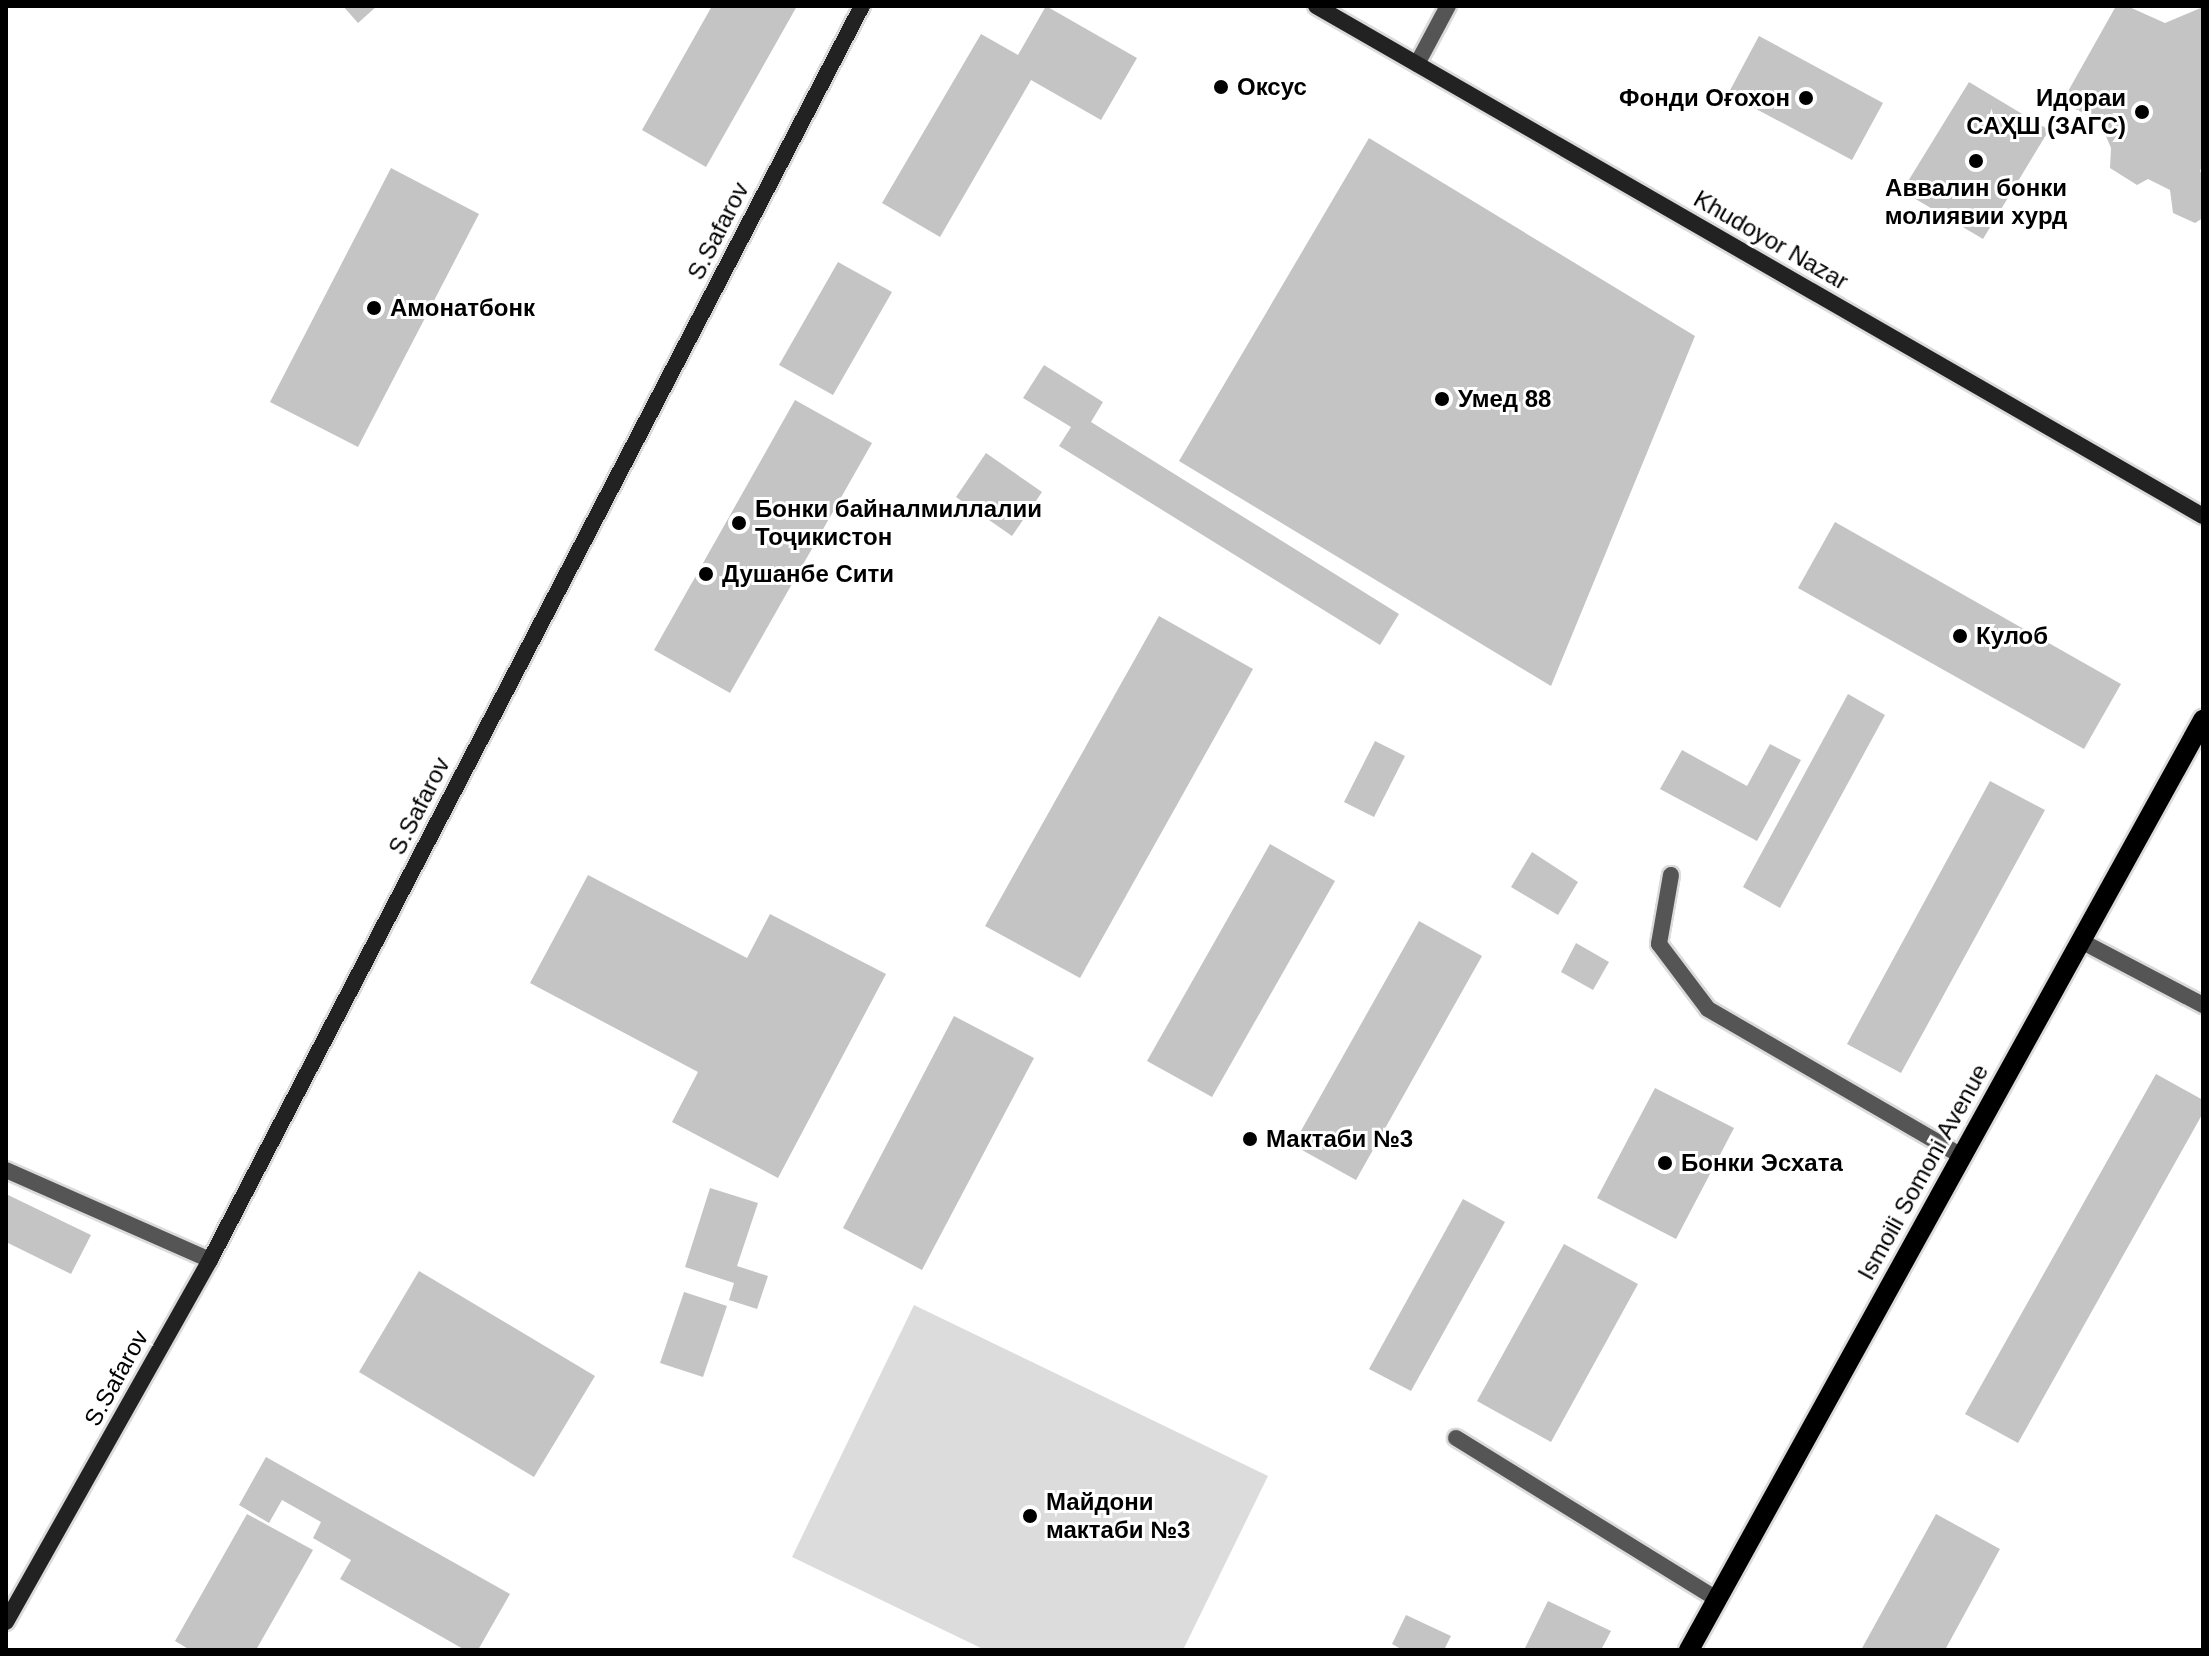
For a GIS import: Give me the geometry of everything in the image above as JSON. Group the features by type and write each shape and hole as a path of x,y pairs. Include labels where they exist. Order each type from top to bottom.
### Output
{"main road":[{"name":"Ismoili Somoni Avenue","path":"1689,1650 2203,720"}],"street":[{"name":"S.Safarov","path":"6,1622 210,1260 862,6"},
{"name":"Khudoyor Nazar","path":"1316,6 2203,516"},
{"path":"1417,64 1448,6"},
{"path":"1671,875 1659,944 1708,1009 1962,1156"},
{"path":"2081,941 2203,1005"},
{"path":"6,1170 210,1260"},
{"path":"1456,1438 1717,1599"}],"shaded area":[{"name":"Майдони мактаби №3","path":"914,1305 1268,1476 1183,1650 985,1650 792,1557"}],"building":[{"path":"343,6 377,6 358,23"},
{"path":"712,6 797,6 706,167 642,130"},
{"path":"1046,6 1137,58 1101,120 1031,80 940,237 882,203 981,34 1018,55"},
{"name":"Идораи САҲШ (ЗАГС)","path":"2116,6 2127,6 2165,23 2203,7 2203,164 2200,171 2203,176 2203,218 2195,223 2173,213 2170,190 2148,179 2137,185 2110,168 2111,148 2100,122 2062,102"},
{"name":"Фонди Оғохон","path":"1759,36 1883,103 1852,160 1728,94"},
{"name":"Аввалин бонки молиявии хурд","path":"1969,82 2049,130 1983,239 1902,191"},
{"name":"Умед 88","path":"1369,138 1695,336 1551,686 1179,461"},
{"name":"Амонатбонк","path":"391,168 479,214 358,447 270,402"},
{"path":"838,262 892,292 833,395 779,365"},
{"path":"1044,365 1103,402 1091,422 1399,614 1380,645 1059,446 1071,427 1023,398"},
{"path":"795,400 872,443 730,693 654,650"},
{"path":"986,453 1042,492 1012,536 956,497"},
{"name":"Кулоб","path":"1835,522 2121,684 2084,749 1798,588"},
{"path":"1159,616 1253,669 1080,978 985,926"},
{"path":"1848,694 1885,715 1780,908 1743,887"},
{"path":"1375,741 1405,756 1374,817 1344,802"},
{"path":"1770,744 1801,760 1757,841 1660,789 1682,750 1747,786"},
{"path":"1990,781 2045,810 1901,1073 1847,1044"},
{"path":"1270,844 1335,881 1212,1097 1147,1061"},
{"path":"1532,852 1578,882 1558,915 1511,887"},
{"path":"588,875 747,958 770,914 886,974 778,1178 672,1122 698,1072 530,983"},
{"path":"1419,921 1482,956 1356,1180 1293,1145"},
{"path":"1576,943 1609,962 1593,990 1561,972"},
{"path":"954,1016 1034,1058 922,1270 843,1228"},
{"path":"2156,1074 2203,1100 2203,1113 2018,1443 1965,1414"},
{"name":"Бонки Эсхата","path":"1655,1088 1734,1128 1676,1239 1597,1198"},
{"path":"710,1188 758,1203 737,1266 768,1276 757,1309 729,1300 734,1283 685,1267"},
{"path":"6,1194 91,1235 71,1274 6,1242"},
{"path":"1463,1199 1505,1222 1411,1391 1369,1369"},
{"path":"1564,1244 1638,1284 1551,1442 1477,1401"},
{"path":"419,1271 595,1376 534,1477 359,1372"},
{"path":"684,1292 727,1306 703,1377 660,1363"},
{"path":"266,1457 510,1594 478,1650 465,1650 340,1579 351,1560 313,1538 321,1522 282,1500 269,1523 239,1505"},
{"path":"247,1514 313,1550 256,1650 190,1650 175,1641"},
{"path":"1936,1514 2000,1549 1945,1650 1861,1650"},
{"path":"1548,1601 1611,1631 1601,1650 1524,1650"},
{"path":"1406,1615 1451,1636 1444,1650 1403,1650 1392,1644"}],"place":[{"name":"Оксус","path":"1221,87"},
{"name":"Фонди Оғохон","path":"1806,98"},
{"name":"Идораи САҲШ (ЗАГС)","path":"2142,112"},
{"name":"Аввалин бонки молиявии хурд","path":"1976,161"},
{"name":"Амонатбонк","path":"374,308"},
{"name":"Умед 88","path":"1442,399"},
{"name":"Бонки байналмиллалии Тоҷикистон","path":"739,523"},
{"name":"Душанбе Сити","path":"706,574"},
{"name":"Кулоб","path":"1960,636"},
{"name":"Мактаби №3","path":"1250,1139"},
{"name":"Бонки Эсхата","path":"1665,1163"},
{"name":"Майдони мактаби №3","path":"1030,1516"}]}
